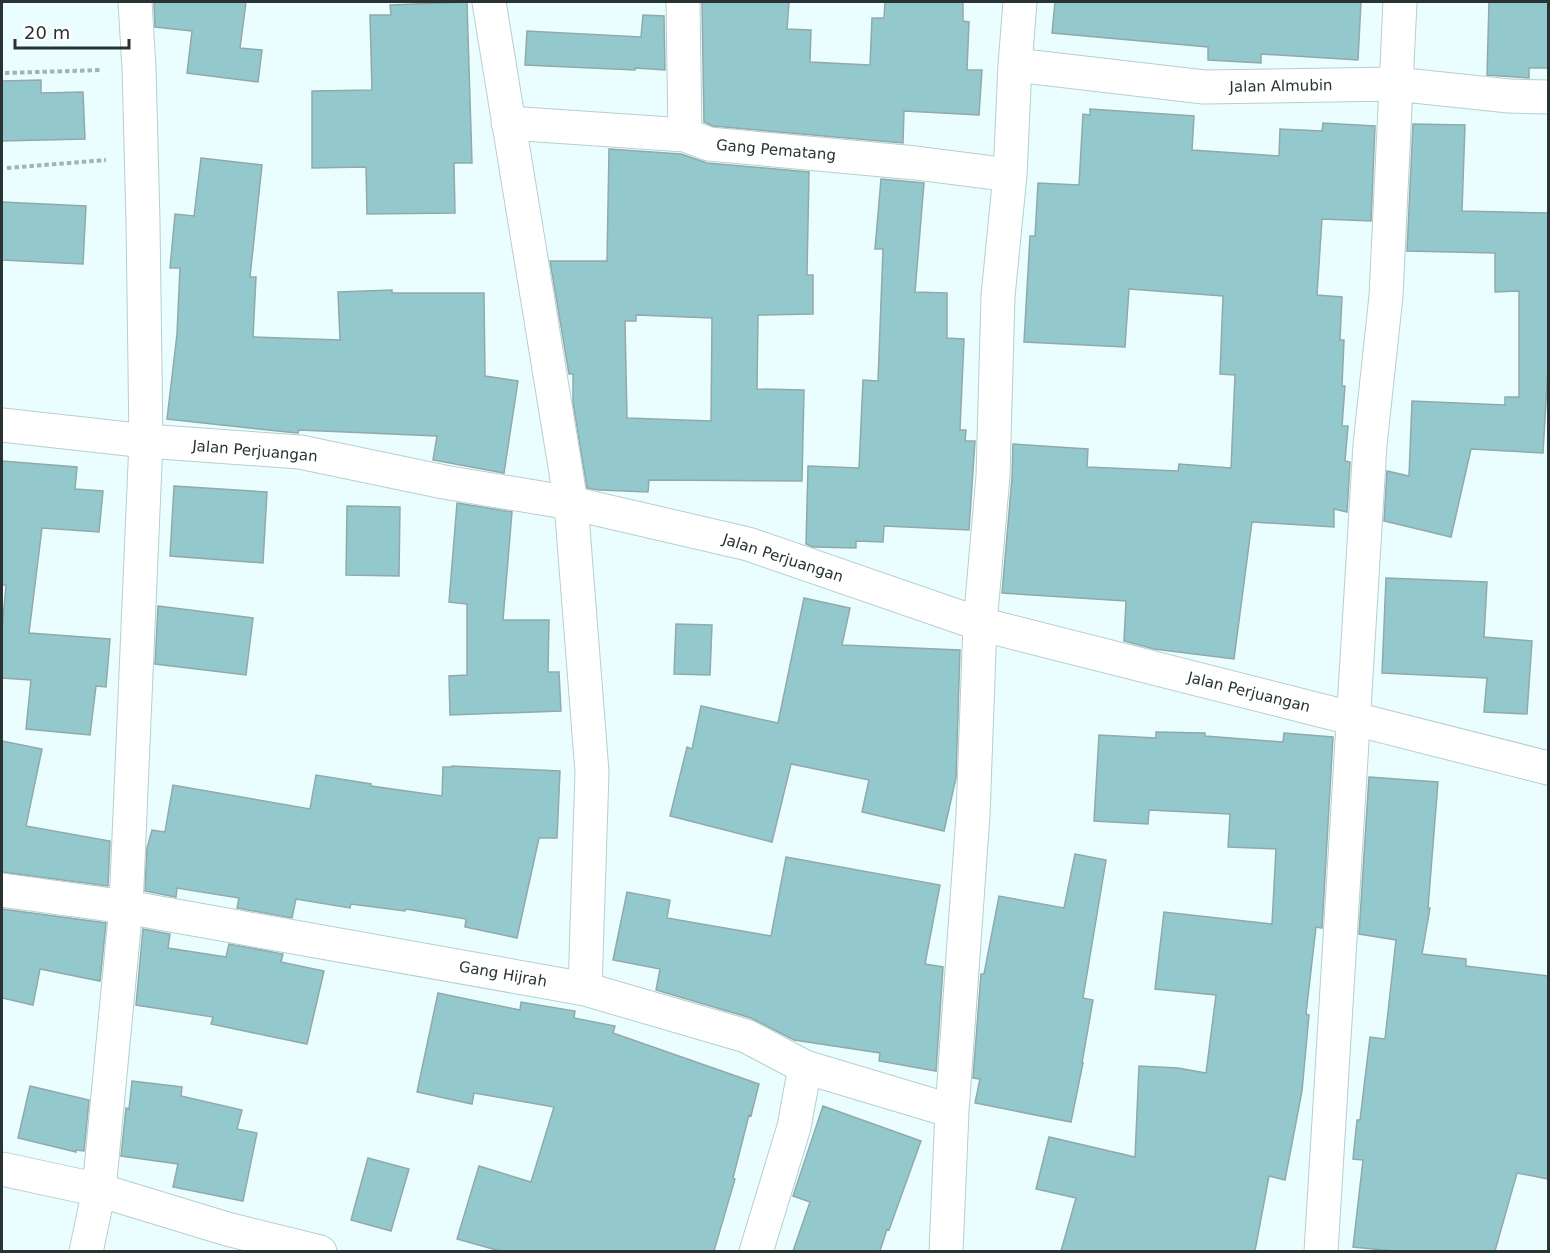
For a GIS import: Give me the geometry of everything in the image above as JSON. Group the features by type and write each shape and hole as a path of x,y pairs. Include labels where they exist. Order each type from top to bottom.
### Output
{"street":[{"path":"86,1251 99,1190 126,907 146,441 143,221 135,2"},
{"path":"489,2 571,503 592,772 585,989"},
{"path":"683,2 685,135"},
{"path":"946,1251 952,1111 974,815 980,624 993,476 998,296 1010,175 1020,2"},
{"path":"1321,1251 1370,445 1386,296 1400,2"},
{"name":"Jalan Almubin","path":"1015,65 1204,87 1395,84 1548,98"},
{"name":"Gang Pematang","path":"508,123 685,135 710,144 916,163 1010,175"},
{"name":"Jalan Perjuangan","path":"2,425 146,441 300,452 444,482 571,503 748,544 980,624 1548,768"},
{"name":"Gang Hijrah","path":"2,890 126,907 585,989 746,1036 805,1067 952,1111"},
{"path":"756,1251 794,1127 805,1067"},
{"path":"2,1169 99,1190 227,1229 320,1251"}],"path":[{"path":"5,73 139,68"},
{"path":"7,168 140,157"}],"building":[{"path":"154,2 246,2 240,48 262,50 258,82 187,73 192,31 155,27"},
{"path":"467,2 472,163 454,163 455,213 367,214 366,167 312,168 312,91 372,90 370,15 391,15 390,5"},
{"path":"702,2 789,2 787,29 811,30 810,62 870,65 872,18 884,18 885,2 963,2 963,21 969,22 967,70 982,70 979,115 904,111 903,143 713,126 704,122"},
{"path":"1055,2 1361,2 1358,60 1261,54 1261,63 1208,60 1208,47 1052,33"},
{"path":"1489,2 1548,2 1548,68 1529,68 1529,78 1487,75"},
{"path":"643,15 664,16 665,70 525,65 527,31 641,37"},
{"path":"41,80 41,93 83,92 85,139 2,141 2,81"},
{"path":"1090,109 1194,116 1192,150 1279,156 1280,129 1322,131 1323,123 1375,126 1371,221 1322,219 1317,295 1342,297 1340,340 1344,340 1342,386 1345,386 1342,426 1348,426 1345,461 1350,462 1347,512 1334,509 1334,527 1252,522 1234,659 1154,649 1124,641 1126,601 1002,593 1013,444 1088,449 1087,467 1178,471 1179,464 1231,468 1235,375 1220,374 1223,296 1129,289 1125,347 1024,342 1030,236 1035,236 1038,183 1079,185 1083,114 1090,115"},
{"path":"1413,124 1465,125 1462,211 1548,213 1548,367 1543,453 1471,449 1451,537 1384,521 1387,471 1409,476 1412,401 1505,405 1505,397 1519,397 1519,291 1495,292 1495,253 1407,251"},
{"path":"609,149 681,154 707,163 809,172 807,275 813,275 813,314 758,315 757,389 804,390 802,481 649,480 648,492 587,488 573,402 573,374 569,374 550,261 607,261","holes":["636,315 712,318 711,421 627,418 625,321 636,321"]},
{"path":"201,158 262,165 250,277 256,277 253,337 340,340 338,292 392,290 392,293 484,293 485,376 518,381 504,473 433,460 437,436 299,430 298,433 167,419 177,334 180,268 170,268 175,214 194,216"},
{"path":"881,179 924,183 915,292 947,293 947,338 964,339 960,430 966,430 965,441 975,441 969,530 884,526 883,542 856,541 856,548 813,547 806,544 808,466 859,468 863,380 878,381 883,249 875,249"},
{"path":"2,202 86,206 83,264 2,260"},
{"path":"2,461 77,467 75,489 103,491 99,532 42,528 29,633 110,639 106,687 96,686 90,735 26,729 31,680 2,678 2,630 6,585 2,585"},
{"path":"174,486 267,492 263,563 170,556"},
{"path":"457,503 512,512 503,620 549,620 548,672 559,672 561,711 450,715 449,676 467,675 467,604 449,602"},
{"path":"347,506 400,507 399,576 346,575"},
{"path":"1386,578 1487,582 1484,637 1532,641 1527,714 1484,712 1487,678 1382,673"},
{"path":"804,598 850,608 842,645 960,650 956,778 944,831 862,812 869,780 791,764 772,842 670,816 687,747 692,749 701,706 778,723"},
{"path":"158,606 253,618 246,675 155,664"},
{"path":"676,624 712,625 710,675 674,674"},
{"path":"1156,732 1205,733 1205,736 1283,742 1284,733 1333,737 1322,928 1316,927 1306,1014 1309,1015 1302,1091 1285,1180 1269,1176 1255,1251 1061,1251 1076,1198 1036,1189 1049,1137 1135,1157 1139,1066 1178,1068 1206,1073 1216,995 1155,989 1164,912 1272,924 1276,849 1228,847 1230,814 1149,810 1148,824 1094,821 1099,735 1156,738"},
{"path":"2,741 42,749 26,826 110,841 108,886 2,872"},
{"path":"443,767 560,771 557,838 539,838 517,938 465,927 466,919 406,909 405,911 351,904 350,908 296,899 292,918 237,908 239,898 177,888 176,897 145,891 147,848 152,830 165,832 173,785 310,809 316,775 371,784 371,786 442,796"},
{"path":"1369,777 1438,782 1428,908 1430,908 1422,954 1466,959 1466,966 1548,976 1548,1179 1517,1173 1495,1251 1393,1251 1353,1247 1363,1160 1353,1159 1357,1120 1360,1120 1370,1037 1385,1039 1396,940 1359,934"},
{"path":"1075,854 1106,860 1083,998 1093,1000 1071,1122 975,1103 980,1079 973,1078 981,974 984,974 999,896 1064,908"},
{"path":"786,857 940,885 925,964 943,967 936,1071 879,1061 880,1053 794,1040 751,1018 656,990 660,969 613,960 627,892 670,900 667,918 771,936"},
{"path":"2,909 106,923 100,981 40,969 33,1005 2,998"},
{"path":"143,929 170,934 168,948 226,957 229,944 283,954 281,962 324,971 307,1044 211,1024 213,1017 136,1005"},
{"path":"438,993 520,1010 521,1002 575,1011 574,1018 615,1026 613,1033 759,1084 714,1251 500,1251 457,1239 479,1166 531,1182 554,1107 474,1093 472,1104 417,1092"},
{"path":"132,1081 182,1087 181,1096 242,1110 237,1129 257,1133 243,1201 173,1187 178,1164 121,1156 126,1108 129,1109"},
{"path":"30,1086 89,1100 84,1151 76,1150 76,1152 18,1138"},
{"path":"823,1106 921,1141 880,1251 793,1251 810,1202 793,1196"},
{"path":"368,1158 409,1169 391,1231 351,1220"}]}
